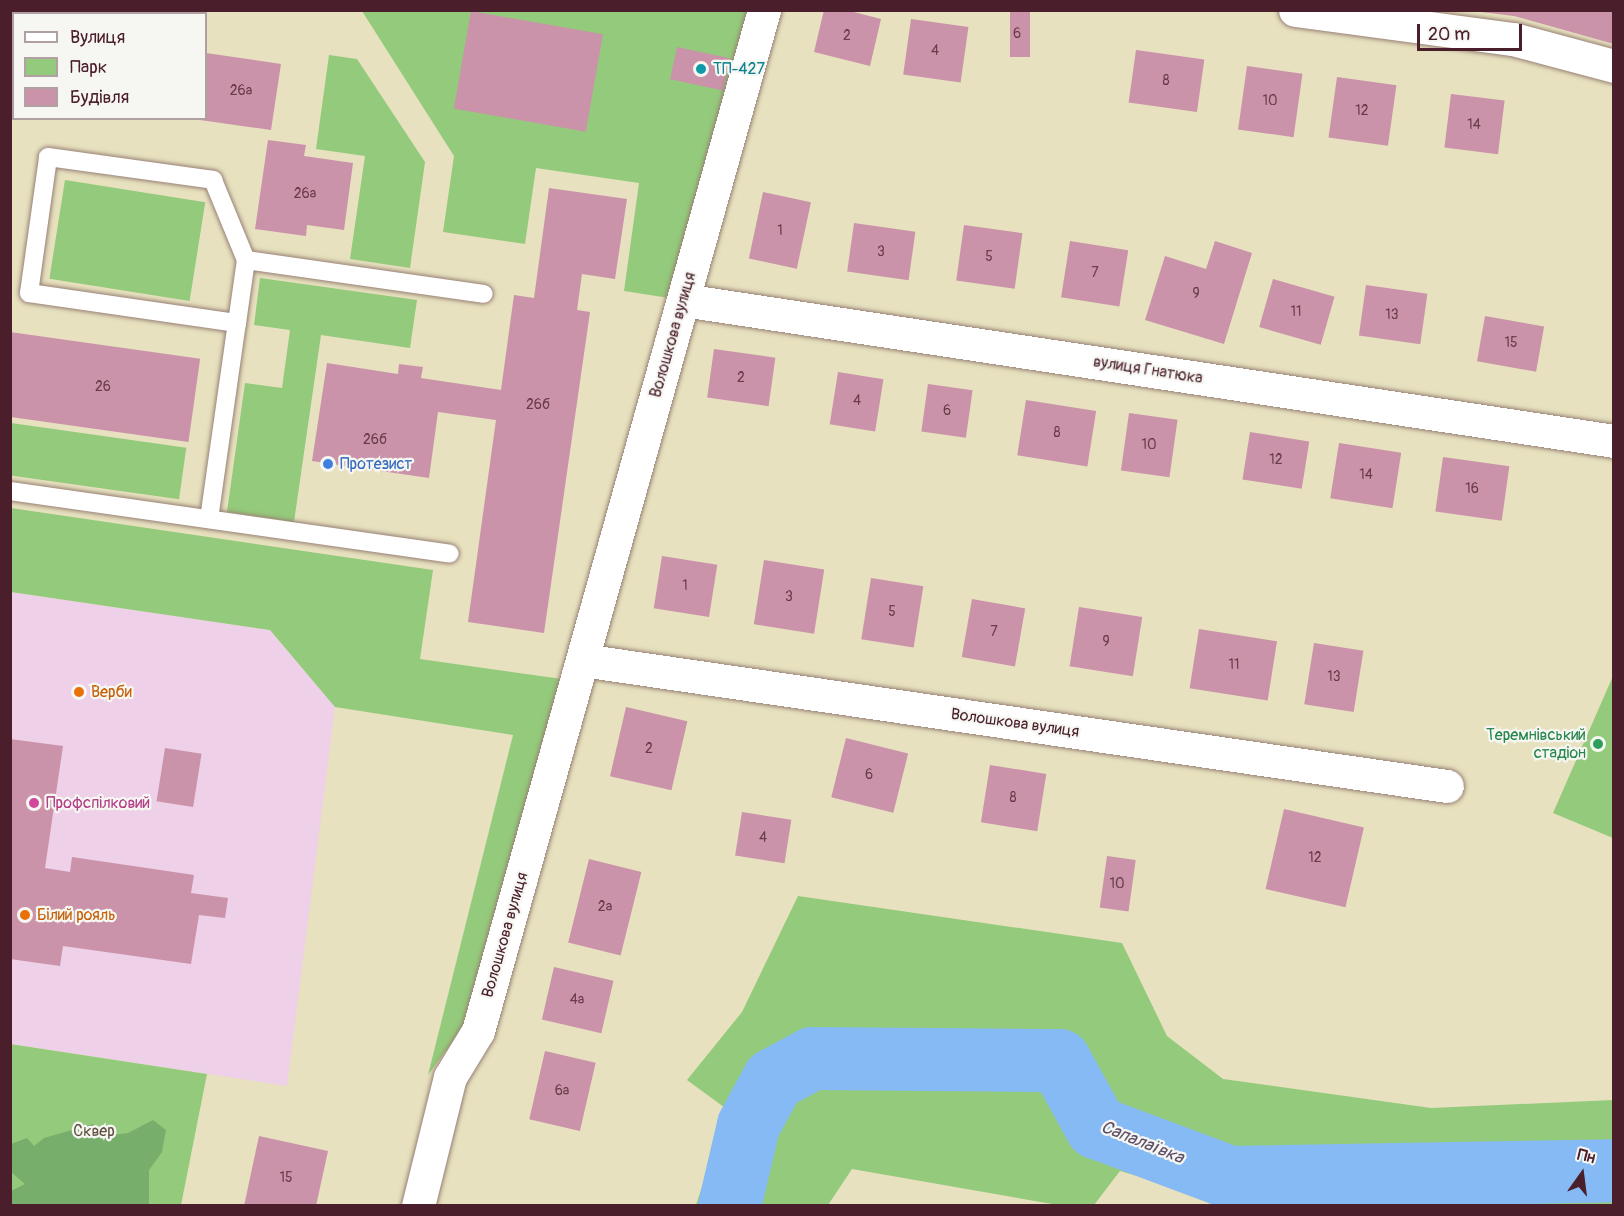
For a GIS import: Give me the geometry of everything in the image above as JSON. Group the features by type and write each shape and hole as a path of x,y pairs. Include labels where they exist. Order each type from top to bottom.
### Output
{"street":[{"name":"Волошкова вулиця","path":"418,1206 450,1077 478,1031 764,10"},
{"path":"1295,10 1513,39 1614,66"},
{"name":"вулиця Гнатюка","path":"683,300 1614,441"},
{"name":"Волошкова вулиця","path":"582,660 1447,786"}],"lane":[{"path":"209,519 246,260 213,180 48,157 29,293 237,322"},
{"path":"246,260 484,294"},
{"path":"10,491 450,554"}],"shaded area":[{"path":"10,592 270,630 335,707 287,1086 11,1044"}],"green space":[{"path":"362,11 750,11 669,298 624,291 639,183 536,168 525,244 443,232 454,156"},
{"path":"329,55 357,59 425,162 410,268 350,259 365,156 316,149"},
{"path":"65,180 205,202 190,301 49,279"},
{"path":"260,278 417,300 410,348 321,335 294,522 227,512 245,383 282,388 290,330 254,325"},
{"path":"11,423 186,448 179,499 10,475"},
{"path":"11,508 433,570 420,659 562,679 464,1026 428,1075 513,735 335,707 270,630 11,592"},
{"name":"Теремнівський стадіон","path":"1613,676 1613,838 1553,813"},
{"path":"798,896 1122,943 1167,1036 1223,1079 1431,1108 1613,1100 1613,1205 1239,1205 1120,1171 1094,1205 1058,1205 852,1169 828,1205 696,1205 728,1110 687,1080 742,1012"},
{"name":"Сквер","path":"10,1044 207,1074 181,1205 11,1205"},
{"path":"153,1120 166,1130 162,1152 149,1170 149,1205 11,1205 11,1191 25,1184 11,1172 11,1144 27,1138 34,1146 44,1138 93,1124 104,1136 128,1133"}],"building":[{"path":"10,10 23,10 12,12 12,104"},
{"path":"824,10 846,10 881,19 870,66 814,52"},
{"path":"1010,10 1030,10 1030,57 1010,57"},
{"path":"1614,10 1614,44 1514,16 1481,12"},
{"path":"471,11 603,34 586,132 454,108"},
{"path":"911,19 968,27 961,83 903,74"},
{"name":"ТП-427","path":"677,47 730,58 723,91 670,79"},
{"path":"1136,50 1204,60 1197,112 1129,102"},
{"path":"207,53 281,64 271,130 200,120 207,120"},
{"path":"1247,66 1302,74 1294,137 1238,129"},
{"path":"1337,77 1396,85 1388,146 1329,137"},
{"path":"1451,94 1505,101 1498,154 1444,148"},
{"path":"268,140 306,145 304,156 353,163 344,230 307,225 306,236 255,229"},
{"path":"549,188 627,199 615,279 582,274 577,310 590,312 544,633 468,622 496,420 438,412 429,478 312,461 327,363 398,374 399,364 423,367 421,378 501,390 514,295 534,298"},
{"path":"763,192 811,202 797,269 749,259"},
{"path":"854,223 915,232 909,280 847,272"},
{"path":"964,225 1022,233 1015,289 956,280"},
{"path":"1070,241 1128,250 1119,307 1061,297"},
{"path":"1215,241 1252,253 1224,344 1145,320 1165,256 1206,269"},
{"path":"1273,279 1335,297 1321,345 1259,327"},
{"path":"1366,285 1427,294 1420,344 1359,336"},
{"path":"1485,316 1544,326 1536,372 1477,361"},
{"path":"10,332 200,359 188,442 10,417"},
{"path":"714,349 775,358 769,406 707,398"},
{"path":"838,372 883,379 875,432 830,424"},
{"path":"928,384 973,390 966,438 921,432"},
{"path":"1026,400 1096,411 1087,466 1017,455"},
{"path":"1129,413 1178,420 1169,477 1121,470"},
{"path":"1250,432 1309,441 1302,489 1242,479"},
{"path":"1339,443 1401,453 1392,508 1330,498"},
{"path":"1443,457 1509,466 1502,521 1435,511"},
{"path":"662,556 717,565 709,617 654,608"},
{"path":"764,560 824,570 814,634 754,624"},
{"path":"871,578 923,586 914,648 861,639"},
{"path":"972,599 1025,608 1015,666 962,657"},
{"path":"1079,607 1142,617 1133,676 1070,666"},
{"path":"1199,629 1277,641 1268,701 1190,688"},
{"path":"1314,643 1363,651 1354,712 1304,704"},
{"path":"626,707 687,721 671,790 610,776"},
{"path":"846,738 908,753 893,813 831,797"},
{"path":"10,739 63,746 45,868 70,872 72,857 194,875 191,893 228,898 225,918 199,915 191,964 63,946 60,966 10,959"},
{"path":"165,748 202,754 193,807 157,801"},
{"path":"990,765 1046,774 1037,831 981,822"},
{"path":"1284,809 1364,827 1345,907 1266,889"},
{"path":"742,812 791,820 785,863 735,855"},
{"path":"1107,856 1136,860 1128,912 1100,907"},
{"path":"589,859 641,872 621,956 568,942"},
{"path":"554,967 613,981 601,1033 542,1020"},
{"path":"545,1051 596,1063 580,1131 529,1119"},
{"path":"259,1136 328,1151 316,1206 244,1206"}],"waterway":[{"name":"Сапалаївка","path":"729,1206 748,1125 773,1079 812,1058 1059,1060 1096,1127 1230,1177 1614,1170"}],"place":[{"name":"ТП-427","path":"701,69"},
{"name":"Протезист","path":"328,464"},
{"name":"Верби","path":"79,692"},
{"name":"Теремнівський стадіон","path":"1598,744"},
{"name":"Профспілковий","path":"34,803"},
{"name":"Білий рояль","path":"25,915"}]}
